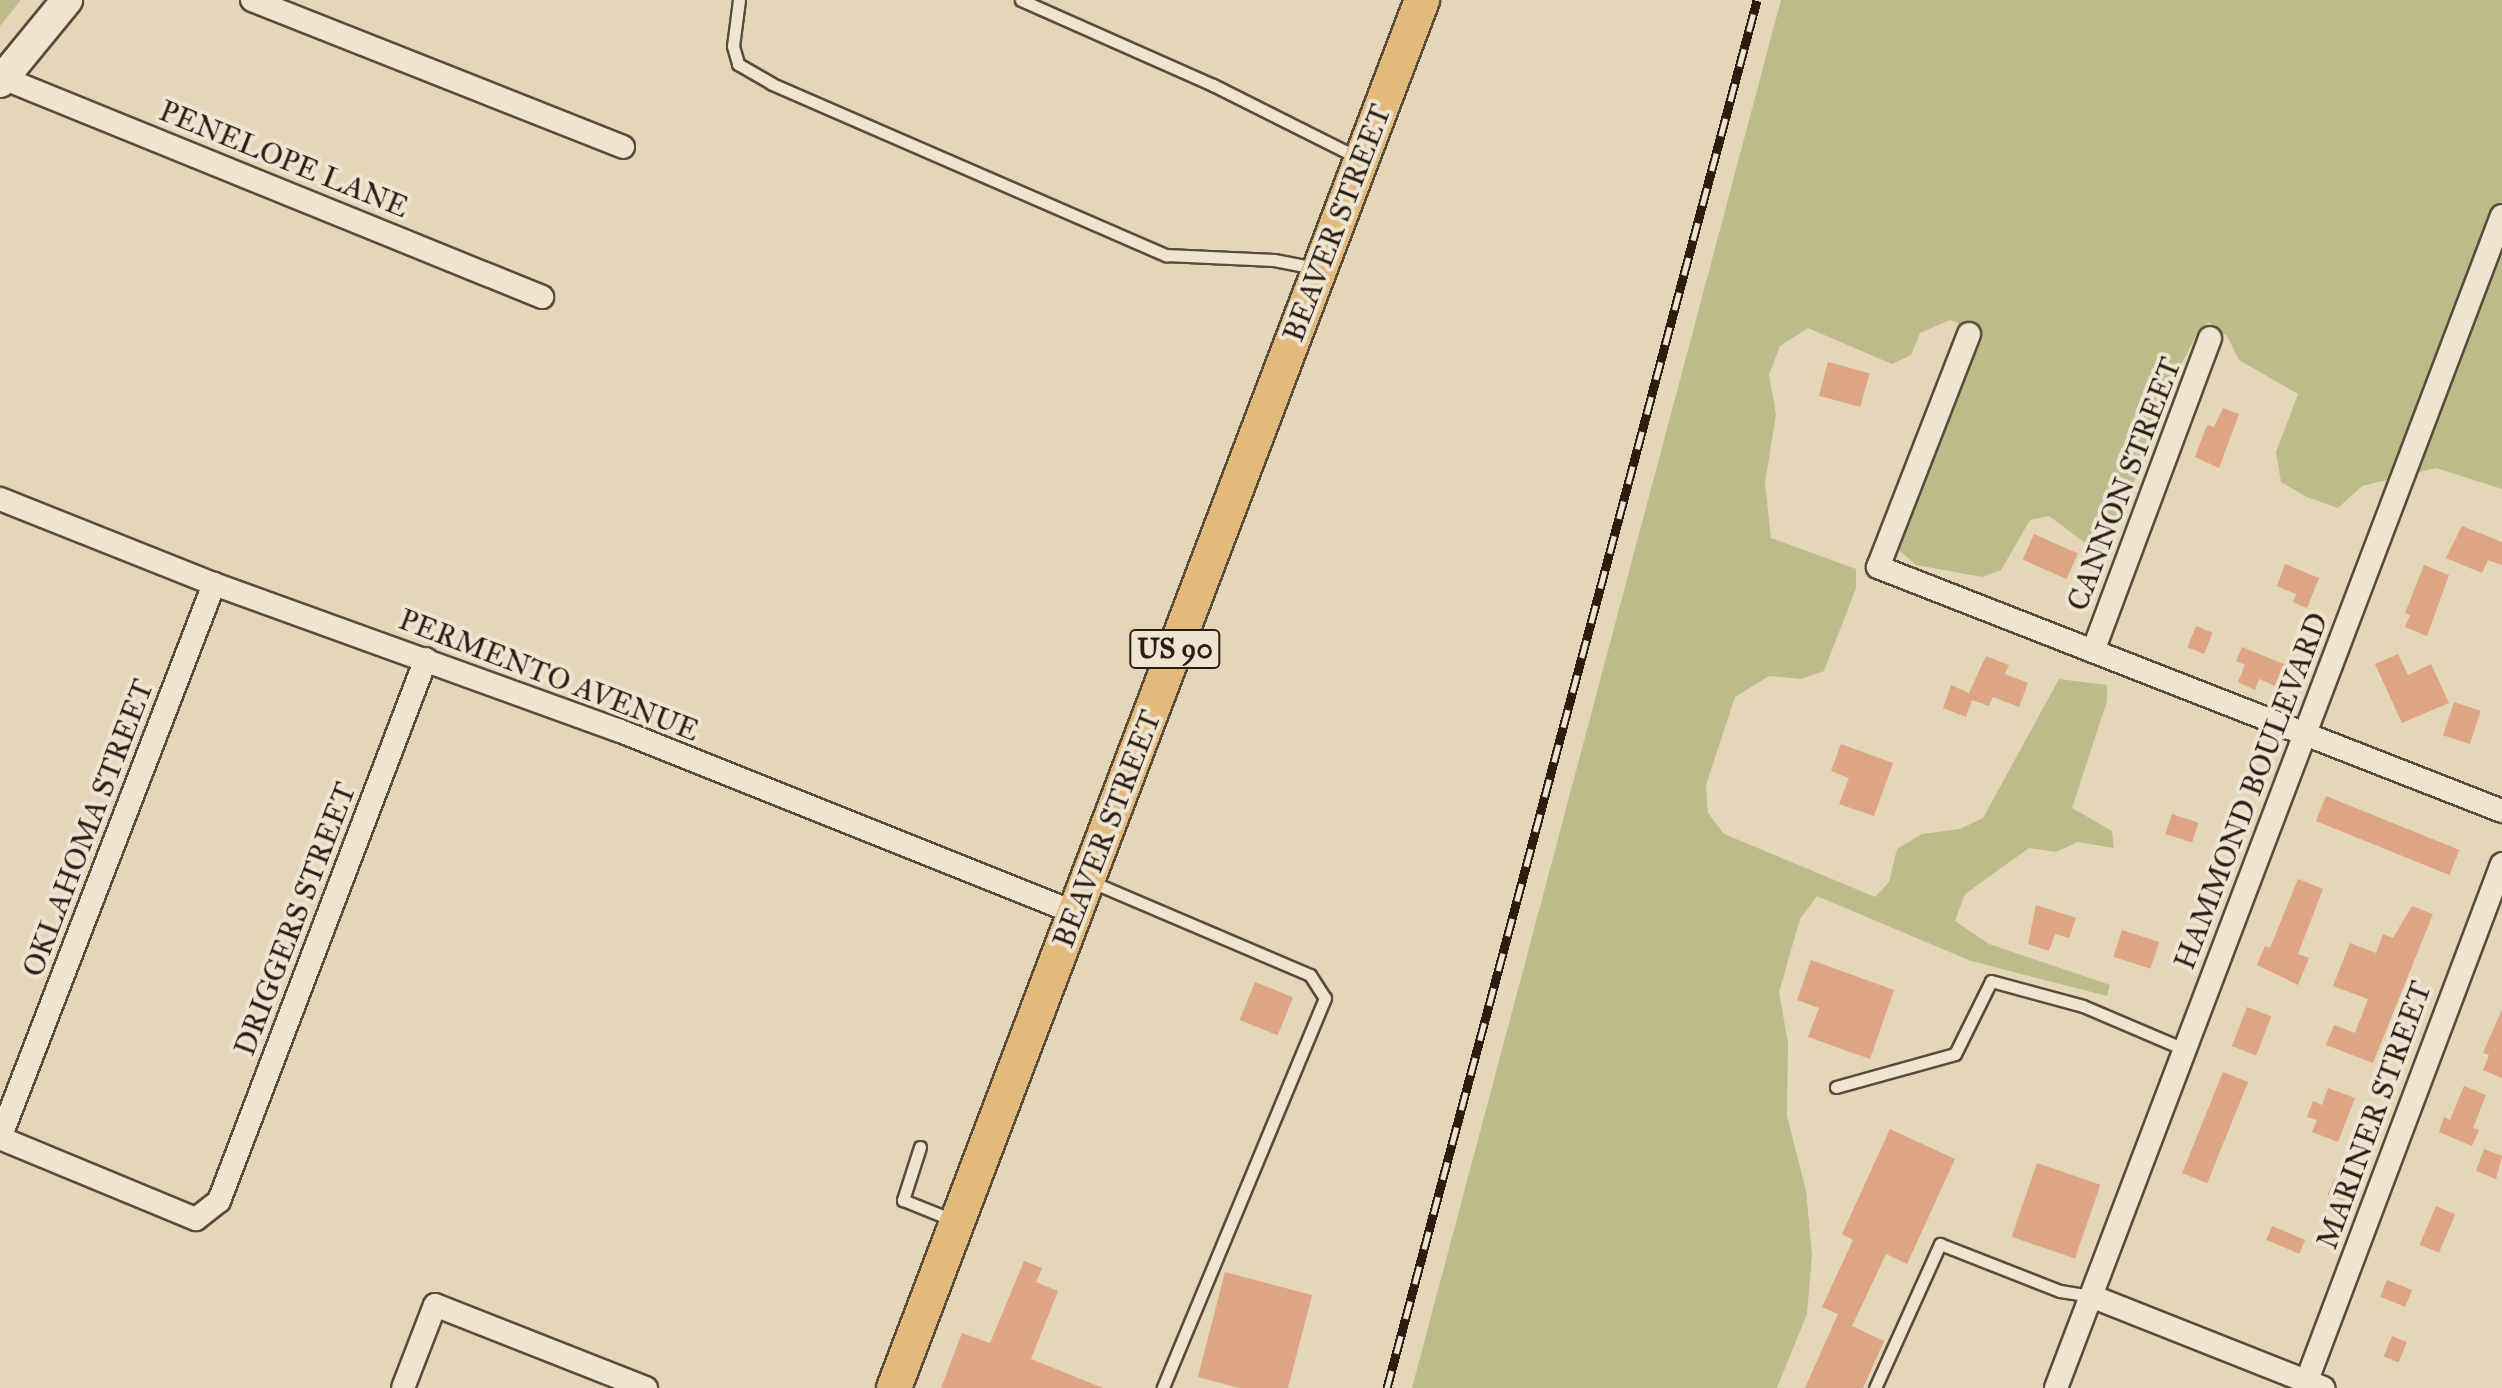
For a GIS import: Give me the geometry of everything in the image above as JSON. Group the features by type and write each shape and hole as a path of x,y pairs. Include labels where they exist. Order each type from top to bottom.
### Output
{"main road":[{"name":"BEAVER STREET","path":"894,1388 1422,0"}],"street":[{"path":"2,80 67,0"},
{"path":"252,0 623,147"},
{"name":"PENELOPE LANE","path":"2,80 542,297"},
{"name":"HAMMOND BOULEVARD","path":"2056,1388 2502,216"},
{"path":"1969,334 1878,567 2502,811"},
{"name":"CANNON STREET","path":"2093,651 2210,338"},
{"name":"PERMENTO AVENUE","path":"1,502 214,584 426,659 1075,913"},
{"name":"OKLAHOMA STREET","path":"0,1138 214,584"},
{"name":"DRIGGERS STREET","path":"0,1138 196,1219 219,1201 426,659"},
{"name":"MARINER STREET","path":"2311,1386 2502,864"},
{"path":"2091,1296 2311,1386"},
{"path":"403,1388 435,1305 646,1388"}],"lane":[{"path":"739,0 733,46 738,64 772,84 1166,255 1274,260 1320,269"},
{"path":"1021,0 1213,85 1361,159"},
{"path":"1088,880 1310,975 1325,998 1163,1388"},
{"path":"1836,1087 1955,1054 1991,981 2083,1006 2184,1049"},
{"path":"920,1147 903,1200 958,1221"},
{"path":"1875,1388 1940,1244 2060,1291 2091,1296"}],"green space":[{"path":"0,0 21,0 0,26"},
{"path":"1781,0 2502,0 2502,489 2436,468 2362,486 2338,508 2307,497 2281,482 2276,452 2298,394 2239,360 2227,336 2209,322 2198,332 2171,384 2109,549 2094,568 2092,548 2049,516 2030,520 2001,570 1982,577 1916,565 1892,544 1980,332 1950,320 1920,333 1911,355 1892,364 1808,328 1780,346 1769,375 1776,414 1765,483 1771,538 1856,569 1856,588 1824,671 1801,679 1769,676 1735,697 1706,785 1708,813 1724,834 1875,897 1889,882 1897,849 1922,834 1960,829 1983,818 2059,679 2107,685 2107,701 2072,808 2112,831 2114,848 2078,842 2056,852 2029,848 1965,894 1955,921 1989,944 2110,985 2107,996 1971,961 1817,896 1800,919 1779,992 1788,1043 1787,1116 1806,1190 1812,1255 1807,1314 1777,1388 1412,1388"}],"building":[{"path":"1828,362 1870,373 1860,407 1819,396"},
{"path":"2223,408 2239,414 2219,468 2195,457 2207,425 2214,427"},
{"path":"2462,526 2502,542 2502,565 2488,560 2482,573 2446,558"},
{"path":"2034,534 2078,554 2066,579 2023,560"},
{"path":"2285,564 2319,578 2307,608 2293,602 2296,594 2277,586"},
{"path":"2424,565 2449,575 2427,636 2405,627 2410,615 2405,613"},
{"path":"2196,626 2213,633 2204,654 2187,647"},
{"path":"2242,647 2291,667 2285,683 2280,681 2277,687 2259,679 2255,690 2238,682 2245,665 2236,661"},
{"path":"2398,654 2408,675 2431,664 2449,703 2402,723 2375,664"},
{"path":"1986,656 2009,665 2005,674 2028,683 2019,707 1993,697 1989,706 1972,700 1966,717 1943,708 1951,685 1969,693"},
{"path":"2454,702 2481,711 2470,744 2443,735"},
{"path":"1841,744 1893,763 1874,816 1839,804 1849,778 1831,771"},
{"path":"2326,796 2460,850 2449,875 2316,821"},
{"path":"2172,814 2199,823 2192,843 2166,834"},
{"path":"2298,879 2323,889 2298,954 2309,958 2298,985 2257,965 2265,946 2270,948"},
{"path":"2036,905 2076,918 2069,938 2055,934 2049,951 2028,944"},
{"path":"2412,906 2433,914 2373,1063 2326,1045 2334,1025 2355,1033 2368,999 2333,986 2350,943 2376,953 2383,934 2393,938"},
{"path":"2122,930 2159,942 2150,969 2113,957"},
{"path":"1811,960 1894,990 1870,1059 1808,1037 1819,1008 1797,1000"},
{"path":"1255,982 1293,997 1278,1035 1240,1020"},
{"path":"2247,1007 2271,1016 2256,1056 2232,1046"},
{"path":"2502,1009 2502,1078 2483,1070 2489,1055 2483,1053"},
{"path":"2223,1072 2248,1082 2207,1183 2182,1173"},
{"path":"2464,1086 2486,1095 2473,1128 2479,1130 2472,1146 2439,1132 2444,1117 2450,1120"},
{"path":"2328,1088 2355,1098 2338,1142 2312,1132 2317,1120 2307,1117 2313,1101 2322,1105"},
{"path":"1890,1129 1955,1159 1907,1264 1886,1254 1852,1326 1884,1341 1863,1388 1805,1388 1838,1314 1822,1307 1853,1240 1842,1234"},
{"path":"2484,1149 2502,1156 2496,1179 2476,1171"},
{"path":"2037,1163 2100,1185 2075,1259 2012,1237"},
{"path":"2334,1179 2351,1186 2344,1202 2328,1195"},
{"path":"2436,1206 2455,1214 2439,1253 2420,1245"},
{"path":"2272,1226 2305,1240 2299,1254 2266,1240"},
{"path":"1024,1261 1042,1268 1036,1282 1058,1291 1031,1359 1103,1388 941,1388 962,1333 990,1343"},
{"path":"1225,1272 1312,1295 1288,1388 1239,1388 1198,1377"},
{"path":"2387,1280 2412,1290 2405,1307 2380,1297"},
{"path":"2392,1336 2407,1342 2399,1362 2384,1356"}],"railway":[{"path":"1387,1388 1757,0"}]}
